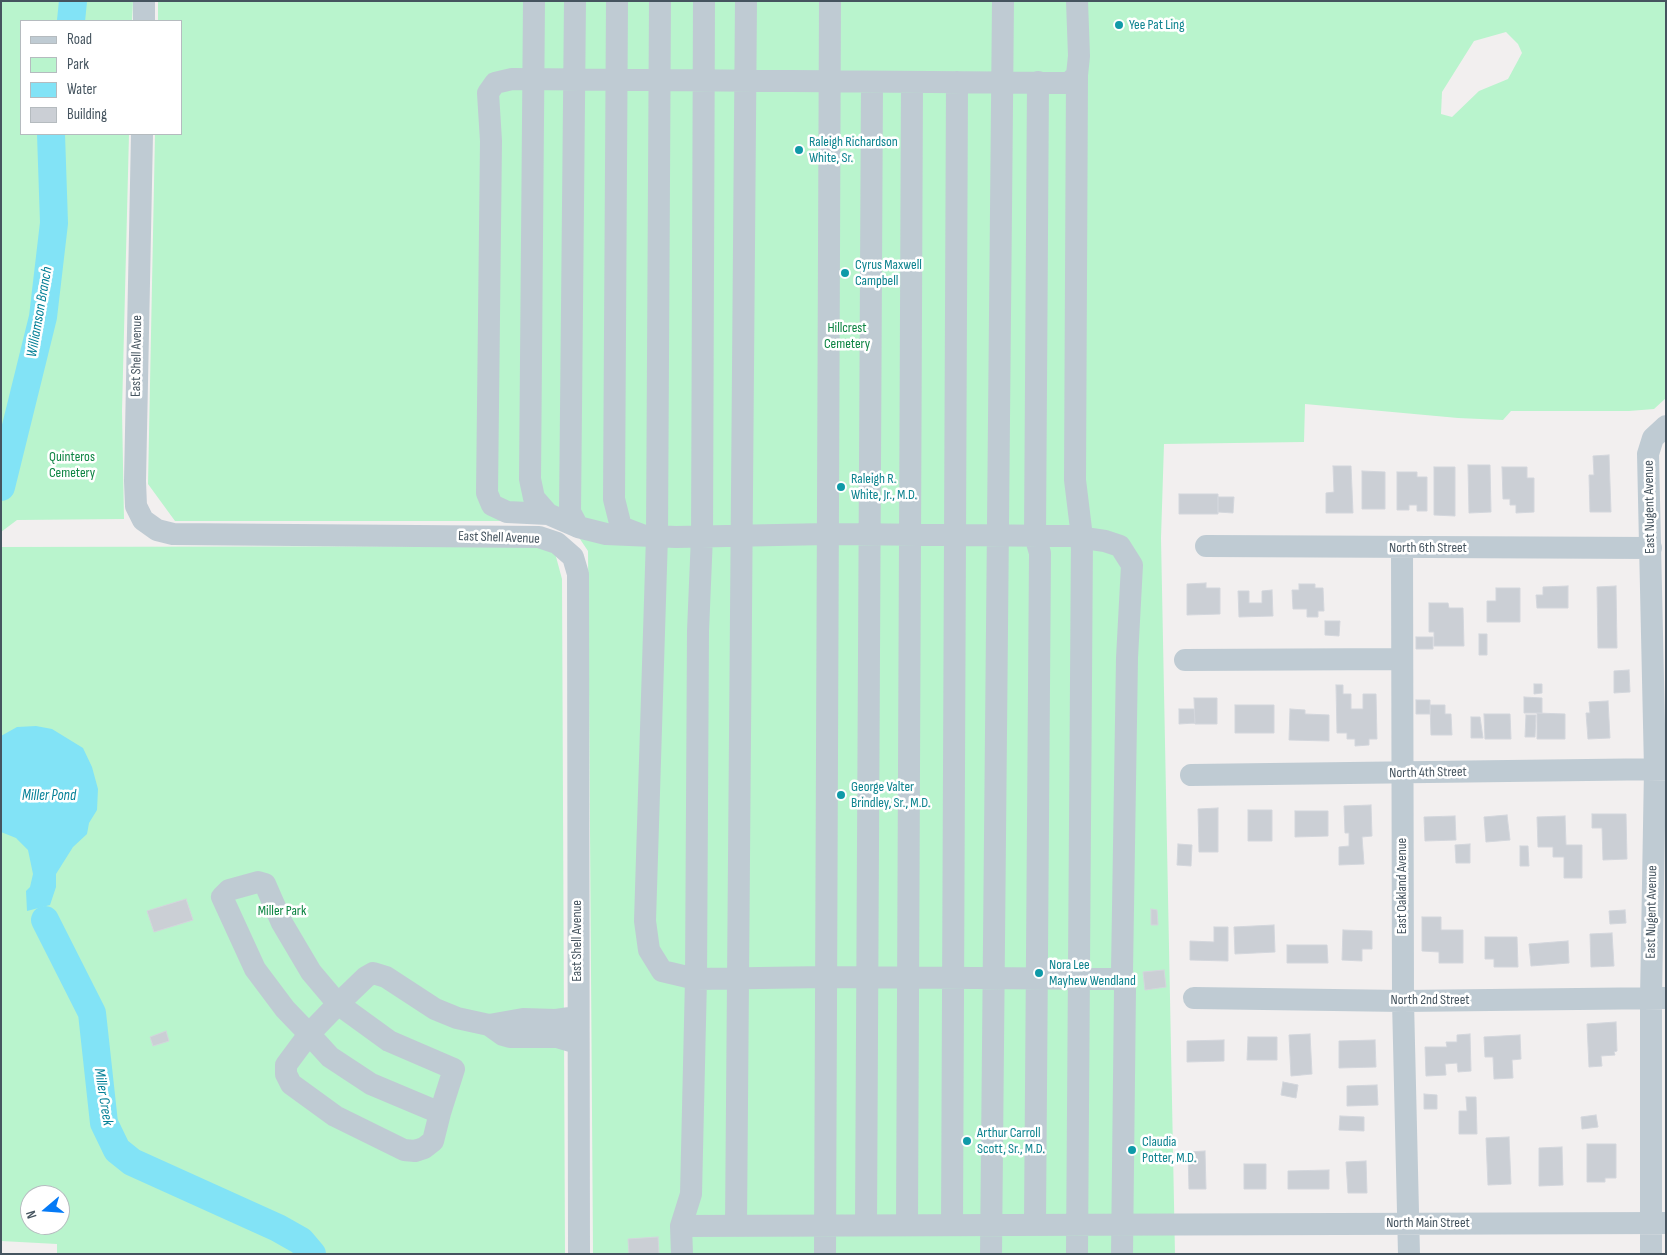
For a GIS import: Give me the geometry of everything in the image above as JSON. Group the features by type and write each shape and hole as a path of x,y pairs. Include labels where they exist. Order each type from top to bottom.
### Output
{"street":[{"path":"144,1 144,20"},
{"path":"534,1 530,479 534,498 548,514"},
{"path":"575,1 570,512 578,527"},
{"path":"617,1 614,499 621,527 650,536"},
{"path":"660,1 645,921 648,950 662,971 696,979 826,977 1123,979"},
{"path":"682,1254 681,1226 691,1194 696,979 698,631 702,536 704,1"},
{"path":"736,1225 740,978 741,536 746,1"},
{"path":"825,1254 830,1"},
{"path":"991,1254 1003,1"},
{"path":"1077,1 1079,56 1077,75 1075,480 1082,537 1077,1254"},
{"path":"1077,75 1069,83 512,79 495,83 488,93 491,141 487,494 492,505 507,512 548,514 578,527 606,534 650,536 998,535 1082,537 1120,546 1132,565 1127,667 1122,1254"},
{"path":"866,1224 872,82"},
{"path":"907,1224 912,82"},
{"path":"952,1224 957,82"},
{"path":"1036,1224 1040,553 1035,536 1038,82"},
{"name":"East Shell Avenue","path":"142,135 135,481 136,506 143,520 157,530 173,534 539,537 557,543 573,557 578,574 577,1043 579,1254"},
{"name":"East Nugent Avenue","path":"1651,1254 1659,1223 1660,769 1648,454 1653,438 1666,426"},
{"name":"North 6th Street","path":"1206,546 1651,548"},
{"name":"East Oakland Avenue","path":"1402,548 1403,1001 1409,1254"},
{"path":"1185,660 1402,659"},
{"name":"North 4th Street","path":"1191,775 1660,769"},
{"path":"440,1113 371,1084 330,1057 309,1034 285,1009 255,969 222,897 229,890 258,882 265,884 282,923 311,972 338,1004 389,1041 454,1069 432,1141 424,1148 415,1151 395,1146 335,1116 300,1092 291,1084 286,1074 286,1064 290,1056 309,1034 338,1004 366,977 373,973 378,974 435,1009 457,1018 489,1025 523,1019 556,1020 577,1017"},
{"name":"North 2nd Street","path":"1194,998 1403,1001 1658,998"},
{"path":"489,1025 503,1035 510,1037 557,1037 577,1043"},
{"name":"North Main Street","path":"681,1226 1122,1223 1659,1223"}],"green space":[{"name":"Quinteros Cemetery","path":"1,1 133,1 132,20 20,20 20,135 129,135 122,411 124,519 17,520 1,532"},
{"name":"Hillcrest Cemetery","path":"158,1 1666,1 1666,398 1654,409 1629,411 1511,411 1503,420 1458,418 1305,404 1304,442 1164,444 1161,538 1175,1254 593,1254 588,551 576,533 539,521 175,521 148,484 155,135 182,135 182,20 158,20","holes":["1506,32 1518,44 1522,53 1508,79 1479,91 1452,117 1441,114 1442,92 1474,41"]},
{"name":"Miller Park","path":"536,546 555,553 562,579 565,1254 57,1254 57,1244 1,1241 1,547"}],"water":[{"name":"Miller Pond","path":"36,726 52,729 83,748 92,767 98,789 97,810 89,823 87,834 73,847 56,874 56,887 50,905 27,911 26,891 30,887 33,874 28,850 16,838 1,832 1,736 17,727"}],"building":[{"path":"1609,455 1611,512 1590,512 1589,475 1594,475 1593,456"},
{"path":"1468,465 1490,465 1491,512 1469,513"},
{"path":"1333,466 1351,466 1353,513 1326,513 1326,493 1334,492"},
{"path":"1434,467 1455,467 1455,516 1434,515"},
{"path":"1502,467 1527,467 1527,478 1534,478 1534,512 1516,513 1516,505 1510,505 1510,499 1503,499"},
{"path":"1362,471 1385,472 1385,509 1362,509"},
{"path":"1397,472 1417,472 1417,477 1427,477 1427,511 1417,511 1417,505 1409,505 1409,510 1397,510"},
{"path":"1179,494 1218,494 1218,514 1179,514"},
{"path":"1218,497 1234,497 1233,513 1218,512"},
{"path":"1206,583 1206,588 1220,588 1220,614 1187,615 1187,584"},
{"path":"1299,584 1315,584 1315,588 1323,588 1324,611 1318,611 1318,617 1307,617 1307,609 1293,609 1292,590 1299,590"},
{"path":"1568,586 1568,608 1537,608 1536,595 1543,595 1543,587"},
{"path":"1616,586 1617,648 1598,648 1597,587"},
{"path":"1496,588 1520,588 1520,622 1487,622 1487,601 1496,601"},
{"path":"1272,590 1273,616 1239,617 1238,591 1249,591 1249,603 1262,603 1262,591"},
{"path":"1429,603 1448,603 1449,608 1463,608 1464,646 1434,646 1434,632 1429,632"},
{"path":"1325,621 1340,621 1339,636 1325,635"},
{"path":"1479,634 1487,634 1487,655 1479,655"},
{"path":"1416,637 1433,637 1433,649 1416,649"},
{"path":"1629,670 1630,692 1614,693 1614,671"},
{"path":"1534,684 1542,684 1542,693 1534,694"},
{"path":"1336,685 1343,685 1343,694 1351,694 1351,709 1363,709 1363,694 1376,694 1377,739 1369,739 1369,745 1355,746 1355,739 1347,739 1347,733 1337,733"},
{"path":"1524,697 1542,698 1542,713 1524,713"},
{"path":"1194,698 1217,698 1217,724 1195,724"},
{"path":"1416,700 1430,700 1430,714 1416,714"},
{"path":"1608,701 1610,738 1588,739 1586,713 1590,713 1589,702"},
{"path":"1235,705 1274,705 1274,733 1235,733"},
{"path":"1430,705 1445,705 1445,714 1451,714 1452,735 1431,735"},
{"path":"1179,709 1194,709 1195,723 1179,724"},
{"path":"1290,709 1305,710 1305,714 1329,715 1329,741 1289,740"},
{"path":"1537,713 1565,714 1565,739 1537,739"},
{"path":"1484,714 1510,714 1511,739 1485,739"},
{"path":"1526,715 1536,715 1535,737 1525,737"},
{"path":"1471,717 1480,717 1483,738 1471,738"},
{"path":"1371,805 1372,836 1362,837 1364,864 1339,865 1339,847 1349,846 1349,833 1345,833 1344,806"},
{"path":"1218,808 1218,852 1199,852 1198,809"},
{"path":"1248,810 1272,810 1272,841 1248,841"},
{"path":"1295,811 1328,811 1328,836 1295,837"},
{"path":"1592,814 1626,814 1627,859 1603,860 1602,828 1592,828"},
{"path":"1507,815 1510,840 1486,842 1484,817"},
{"path":"1455,816 1456,840 1425,841 1424,817"},
{"path":"1565,816 1566,845 1582,845 1582,878 1564,878 1564,857 1553,857 1553,847 1538,847 1537,817"},
{"path":"1178,844 1192,845 1191,866 1177,865"},
{"path":"1470,844 1470,863 1456,863 1455,845"},
{"path":"1520,846 1528,846 1529,866 1520,866"},
{"path":"186,899 193,920 154,932 147,911"},
{"path":"1151,909 1157,910 1158,925 1151,925"},
{"path":"1625,910 1626,923 1610,924 1609,911"},
{"path":"1422,917 1441,917 1441,930 1463,930 1463,963 1439,963 1439,952 1422,951"},
{"path":"1274,925 1275,952 1235,954 1234,927"},
{"path":"1214,927 1228,927 1228,961 1190,960 1190,941 1214,942"},
{"path":"1343,930 1372,931 1372,949 1362,949 1362,961 1342,960"},
{"path":"1612,933 1614,966 1591,967 1590,934"},
{"path":"1485,937 1517,937 1518,967 1494,967 1494,959 1485,959"},
{"path":"1568,941 1569,963 1531,966 1529,944"},
{"path":"1287,945 1327,945 1328,963 1287,963"},
{"path":"1164,970 1166,987 1145,990 1143,972"},
{"path":"1616,1022 1617,1051 1614,1052 1615,1055 1601,1056 1602,1066 1589,1067 1587,1024"},
{"path":"166,1031 169,1041 153,1046 150,1037"},
{"path":"1310,1034 1312,1074 1291,1076 1289,1035"},
{"path":"1470,1034 1471,1071 1458,1072 1457,1063 1445,1064 1446,1075 1426,1076 1425,1047 1447,1047 1446,1042 1457,1042 1457,1035"},
{"path":"1520,1035 1521,1059 1512,1060 1513,1078 1494,1079 1493,1057 1485,1057 1484,1037"},
{"path":"1248,1037 1277,1037 1277,1060 1247,1060"},
{"path":"1224,1040 1224,1061 1187,1062 1187,1041"},
{"path":"1375,1040 1376,1067 1339,1068 1339,1041"},
{"path":"1283,1082 1298,1085 1296,1098 1281,1095"},
{"path":"1377,1085 1378,1105 1347,1106 1347,1086"},
{"path":"1424,1094 1437,1095 1437,1109 1424,1109"},
{"path":"1466,1097 1476,1097 1477,1134 1459,1134 1459,1111 1467,1111"},
{"path":"1596,1115 1598,1127 1582,1129 1581,1117"},
{"path":"1340,1116 1364,1117 1364,1131 1339,1130"},
{"path":"1509,1137 1511,1184 1488,1185 1486,1138"},
{"path":"1587,1144 1616,1144 1616,1178 1605,1178 1605,1182 1587,1182"},
{"path":"1562,1147 1563,1185 1539,1186 1539,1148"},
{"path":"1205,1151 1206,1189 1189,1189 1188,1152"},
{"path":"1366,1161 1367,1193 1348,1193 1346,1162"},
{"path":"1244,1164 1266,1164 1266,1189 1244,1189"},
{"path":"1329,1170 1329,1189 1288,1189 1288,1171"},
{"path":"658,1237 659,1254 629,1254 628,1239"}],"waterway":[{"name":"Williamson Branch","path":"71,20 73,1"},
{"name":"Williamson Branch","path":"1,487 43,317 54,223 51,135"},
{"name":"Miller Creek","path":"45,920 92,1013 104,1123 117,1150 132,1162 278,1228 301,1241 312,1254"}],"place":[{"name":"Yee Pat Ling","path":"1119,25"},
{"name":"Raleigh Richardson White, Sr.","path":"799,150"},
{"name":"Cyrus Maxwell Campbell","path":"845,273"},
{"name":"Raleigh R. White, Jr., M.D.","path":"841,487"},
{"name":"George Valter Brindley, Sr., M.D.","path":"841,795"},
{"name":"Nora Lee Mayhew Wendland","path":"1039,973"},
{"name":"Arthur Carroll Scott, Sr., M.D.","path":"967,1141"},
{"name":"Claudia Potter, M.D.","path":"1132,1150"}]}
